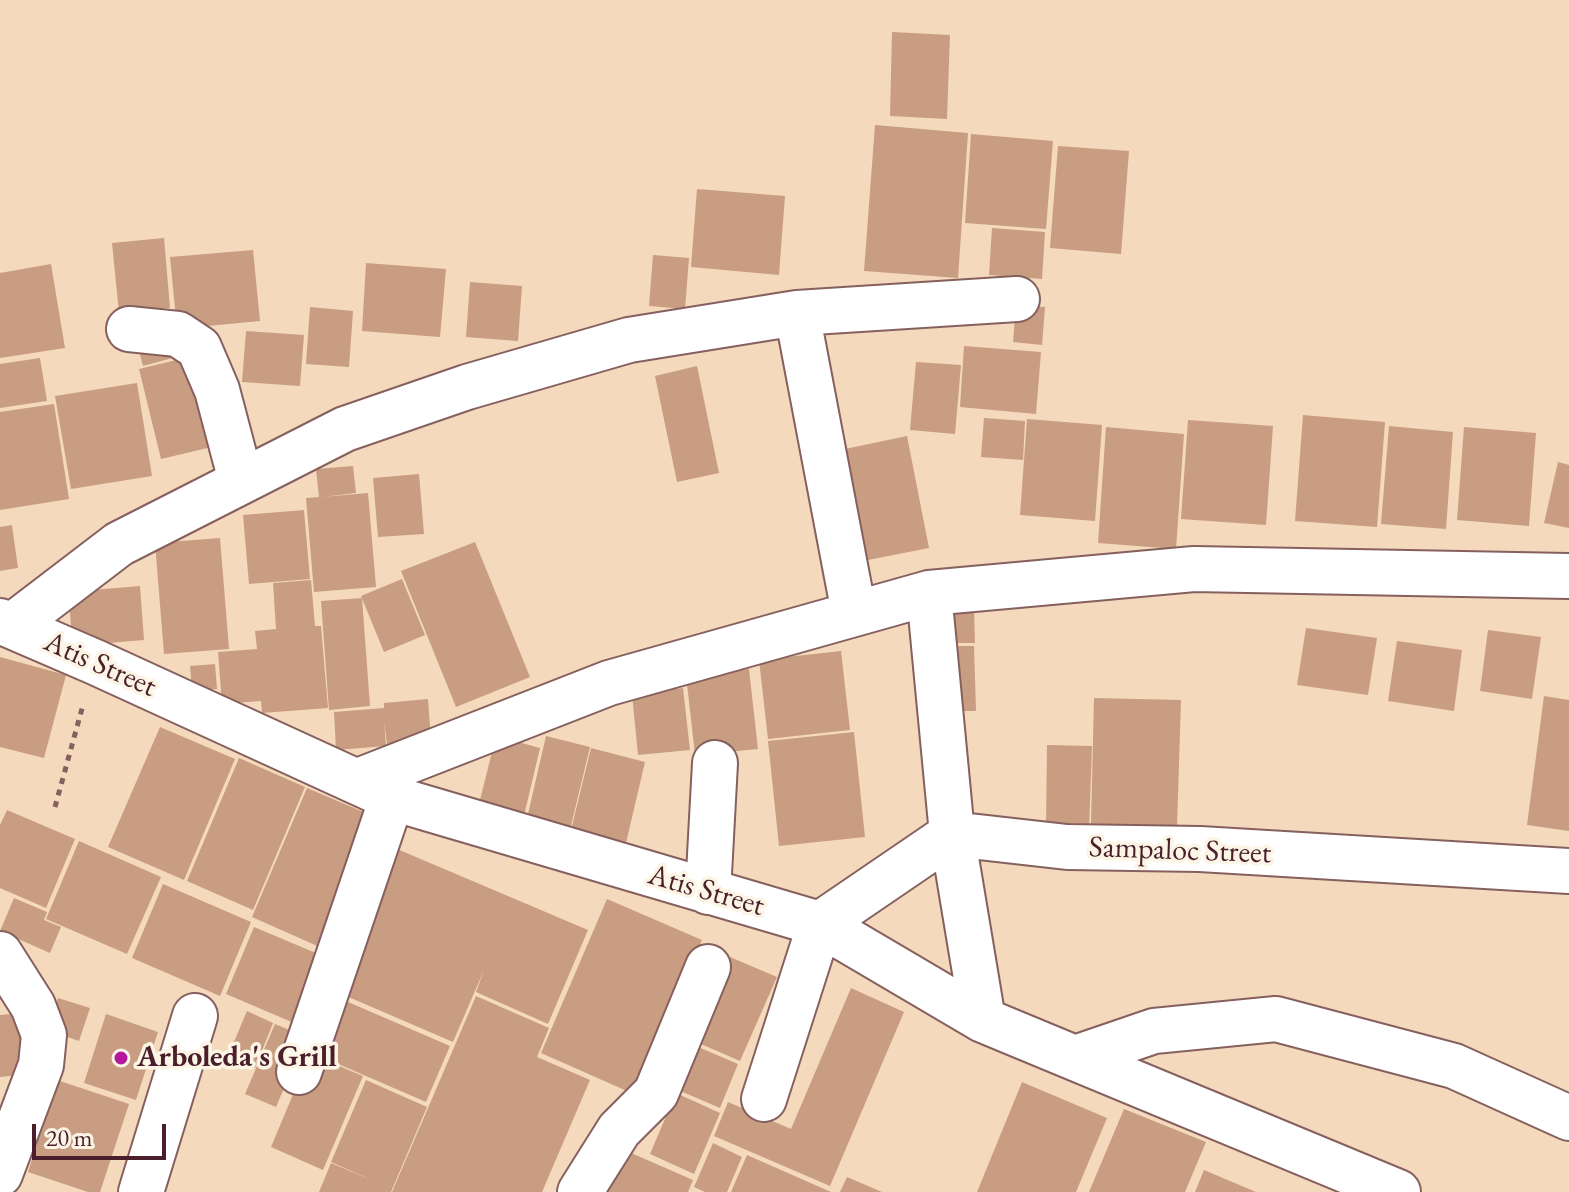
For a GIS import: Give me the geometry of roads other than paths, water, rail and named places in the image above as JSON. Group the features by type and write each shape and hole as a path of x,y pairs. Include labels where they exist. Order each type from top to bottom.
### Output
{"street":[{"path":"6,623 119,544 241,481 345,429 467,387 629,340 797,313 1017,299"},
{"path":"797,313 854,613"},
{"path":"129,329 178,334 199,348 217,390 241,481"},
{"path":"299,1072 375,790 609,683 929,593 1194,569 1569,576"},
{"path":"929,593 952,834 983,1020"},
{"name":"Atis Street","path":"6,623 375,790 820,924 983,1020 1398,1192"},
{"path":"708,892 715,763"},
{"path":"764,1099 820,924 952,834"},
{"name":"Sampaloc Street","path":"952,834 1067,847 1200,849 1569,871"},
{"path":"0,954 33,1006 44,1035 41,1065 0,1174"},
{"path":"580,1192 619,1130 656,1093 708,967"},
{"path":"141,1192 195,1016"},
{"path":"1075,1058 1154,1031 1276,1019 1454,1066 1569,1118"}],"place":[{"name":"Arboleda's Grill","path":"121,1058"}]}
